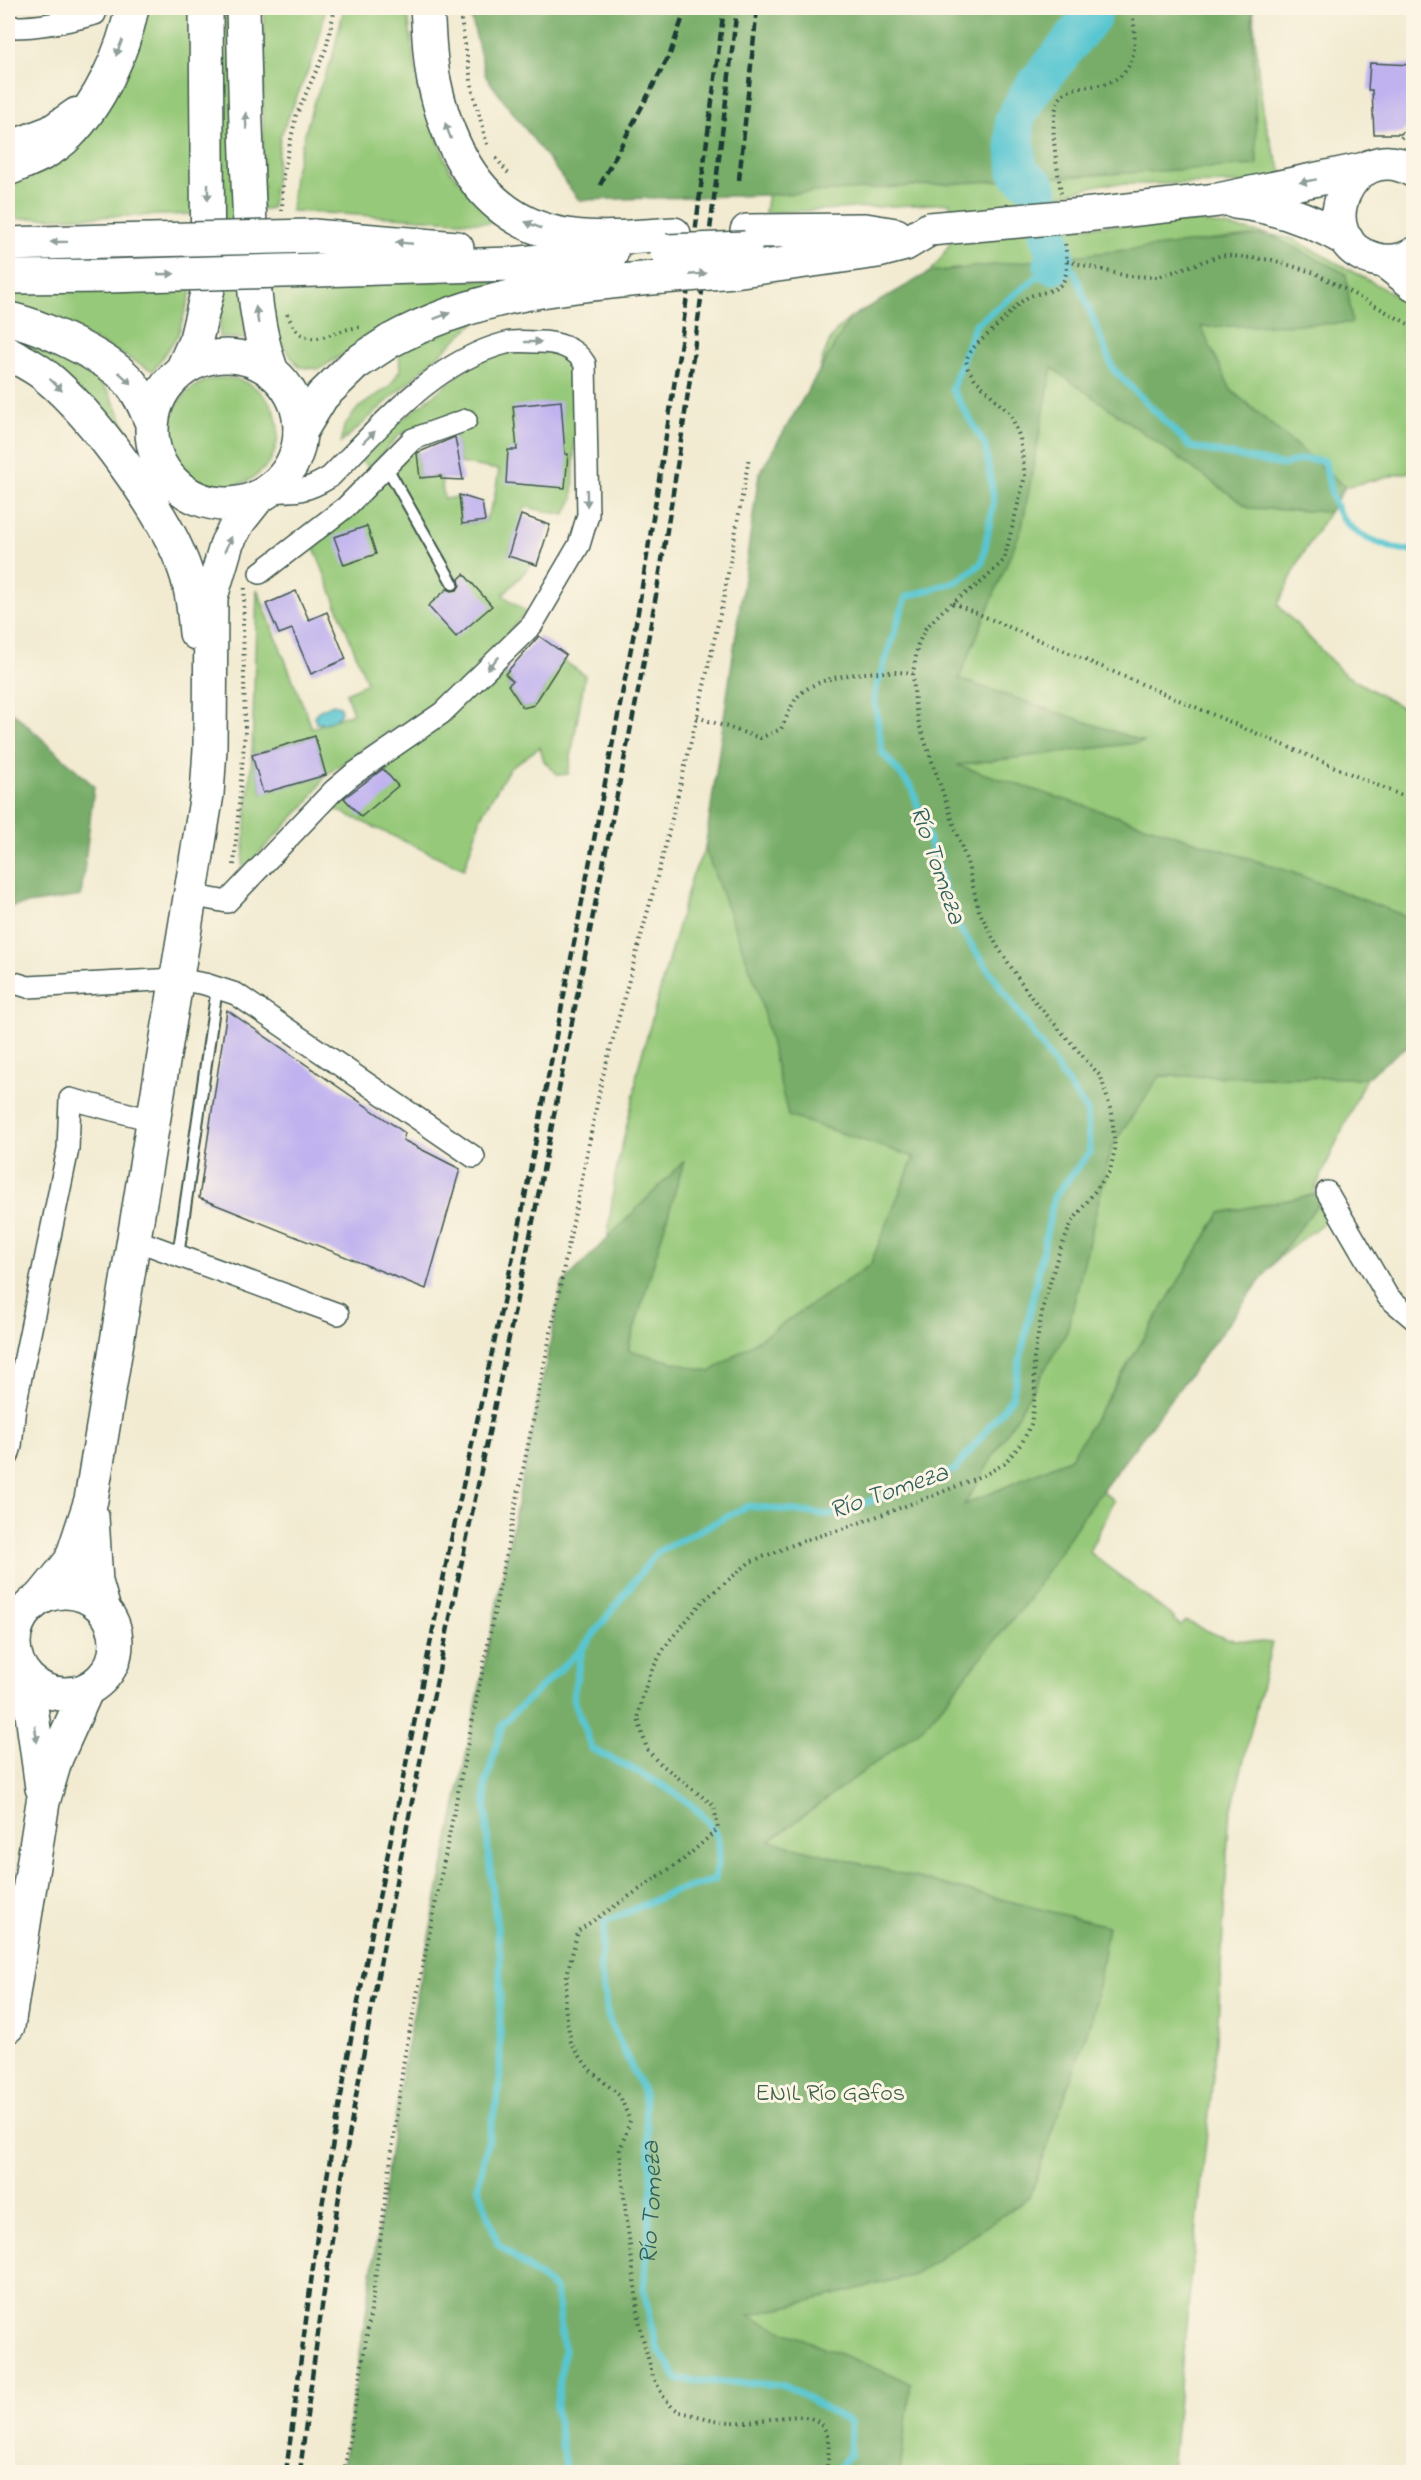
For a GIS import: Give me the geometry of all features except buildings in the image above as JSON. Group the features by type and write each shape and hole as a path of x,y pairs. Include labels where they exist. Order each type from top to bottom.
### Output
{"main road":[{"path":"8,169 51,148 67,136 91,106 120,49 132,8"},
{"path":"183,369 196,339 208,289 206,8"},
{"path":"243,8 249,206 256,307 263,346 272,372"},
{"path":"427,8 433,78 446,128 459,157 492,201 530,224 571,236 603,238 668,254"},
{"path":"8,244 313,236 531,253 609,255 742,250 1218,200 1381,164 1409,164"},
{"path":"1365,169 1345,188 1340,201 1338,214 1347,240 1356,251 1368,258 1382,261 1396,261 1413,254"},
{"path":"1218,200 1252,204 1290,214 1326,228 1347,240"},
{"path":"300,432 322,396 355,364 423,323 462,308 502,297 571,286 668,254 742,250 878,251 905,244 930,229"},
{"path":"8,276 107,276 511,264 609,255"},
{"path":"8,319 61,337 126,378 138,393 152,421"},
{"path":"8,353 45,375 77,406 132,477 166,530 185,569 193,601 198,710 202,732 210,749"},
{"path":"91,1500 96,1582 104,1610 116,1636 116,1650 106,1674 87,1689 70,1694 57,1694 39,1688 27,1677 16,1658 14,1638 17,1625 26,1609 41,1598 71,1561 91,1500 207,794 210,749 212,597 228,543 239,521 263,494 281,479 291,465 300,432 299,415 294,399 284,384 272,372 256,362 238,356 219,356 200,360 183,369 168,383 157,400 152,421 153,448 200,559 212,597"},
{"path":"165,472 186,493 200,500 229,504 263,494"},
{"path":"41,1598 63,1592 74,1593 93,1600 104,1610"},
{"path":"27,1677 41,1769 43,1802"},
{"path":"8,2026 43,1802 56,1758 87,1689"}],"street":[{"path":"8,27 26,28 63,23 95,14 97,8"},
{"path":"8,147 50,131 73,116 102,87"},
{"path":"1382,261 1413,286"},
{"path":"190,895 227,902 333,791 442,713 532,625 579,544 588,515 585,363 579,353 563,346 544,342 508,342 482,351 455,363 428,383 330,477 307,490 263,494"},
{"path":"260,573 346,507 413,440 465,420"},
{"path":"342,465 366,487"},
{"path":"8,981 28,987 176,979 236,994 474,1157"},
{"path":"8,1456 15,1406 68,1149 70,1099 152,1120"},
{"path":"1327,1192 1388,1297 1413,1319"},
{"path":"133,1239 338,1314"}],"lane":[{"path":"386,466 453,584"},
{"path":"178,1256 217,988"}],"path":[{"path":"459,8 473,92 488,149"},
{"path":"826,2472 829,2458 828,2440 821,2425 813,2418 786,2416 753,2422 730,2422 680,2412 672,2408 663,2396 652,2374 640,2326 625,2206 620,2150 630,2121 620,2096 589,2068 571,2043 565,2007 567,1974 578,1931 684,1860 718,1829 714,1806 657,1761 647,1749 638,1719 642,1697 651,1672 670,1640 703,1601 750,1562 936,1495 1004,1464 1022,1443 1031,1424 1035,1395 1034,1358 1043,1307 1058,1255 1072,1222 1110,1171 1115,1149 1112,1114 1101,1077 1031,997 997,946 979,911 967,862 920,724 915,705 913,673 918,644 925,629 952,603 983,581 1004,561 1025,476 1020,438 1011,415 975,380 968,369 966,360 979,341 999,325 1016,305 1030,296 1056,288 1066,275 1070,216 1054,151 1059,98 1068,90 1102,85 1123,76 1132,62 1136,38 1131,8"},
{"path":"495,157 515,182"},
{"path":"1067,261 1127,276 1158,277 1222,255 1272,260 1315,273 1413,327"},
{"path":"344,2472 371,2310 404,2059 602,1079 662,859 697,717 723,601 749,458"},
{"path":"952,603 1413,801"},
{"path":"697,717 760,738 781,729 797,698 815,684 876,671 913,673"}],"green space":[{"path":"148,8 193,8 199,214 8,219 8,180 50,158"},
{"path":"221,8 231,8 247,339 219,337 222,297"},
{"path":"264,8 326,8 316,51 280,137 272,208 262,210"},
{"path":"344,8 407,8 418,87 450,171 506,224 291,211 294,175 313,104 332,59"},
{"path":"469,8 1252,8 1257,165 768,195 579,200 486,77"},
{"name":"ENIL Río Gafos","path":"794,8 1253,8 1258,75 1265,119 1278,162 1288,183 1103,184 1055,196 1055,228 1197,221 1293,239 1396,295 1413,316 1413,471 1345,487 1302,555 1278,605 1344,674 1413,714 1414,1045 1375,1058 1311,1198 1331,1217 1278,1258 1175,1378 1099,1488 1114,1501 1089,1552 1180,1625 1186,1621 1226,1639 1272,1643 1229,1821 1217,2040 1172,2472 391,2472 607,1243 615,1176 637,1072 692,876 705,849 815,385 825,352 835,333 853,316 905,288 932,270 954,236 950,203 765,213"},
{"name":"ENIL Río Gafos","path":"1268,234 1346,274 1352,323 1201,327 1231,390 1345,487 1329,512 1249,508 1052,368 1022,527 959,679 1145,742 957,765 1291,872 1413,919 1413,1041 1366,1078 1160,1076 1112,1146 1067,1332 964,1505 1071,1458 1220,1213 1327,1192 1086,1512 1026,1603 925,1726 770,1841 1108,1926 1093,2015 1030,2197 914,2275 748,2316 911,2383 900,2472 342,2472 404,2059 562,1284 684,1161 628,1350 710,1372 870,1265 914,1157 788,1116 758,990 705,849 759,474 850,318 930,272"},
{"path":"557,278 396,323 319,369 299,367 277,338 263,285"},
{"path":"193,286 178,335 153,371 46,315 8,307 8,292"},
{"path":"482,316 341,443 344,426 358,408 390,386 400,370 399,351"},
{"path":"8,332 81,362 109,393 132,439 122,445 8,342"},
{"path":"560,349 561,358 576,365 573,499 565,515 525,507 508,555 533,563 503,595 526,612 478,669 432,709 386,733 326,775 315,736 252,755 257,589 312,728 353,713 346,693 367,683 312,542 416,445 420,478 441,476 444,499 459,497 463,524 485,521 494,500 499,470 460,463 452,425 472,412 400,434 370,468 361,461 393,427 469,367 493,353"},
{"path":"224,378 245,382 262,394 274,411 278,432 274,453 262,470 245,482 224,486 203,482 186,470 174,453 170,432 174,411 186,394 203,382"},
{"path":"562,660 585,675 568,774 558,775 544,761 540,747 509,769 482,814 464,869 326,805 343,796 497,667 513,681 508,685 523,708 534,705"},
{"path":"8,708 94,786 81,896 8,907"},
{"path":"252,755 263,793 326,775 309,801 242,871"}],"water":[{"path":"333,704 340,706 339,716 330,721 316,723 314,716 318,711"}],"waterway":[{"name":"Río Tomeza","path":"1053,265 1055,255 1037,187 1018,172 1014,121 1030,92 1092,16 1090,8"},
{"name":"Río Tomeza","path":"835,2472 850,2454 851,2423 785,2385 678,2380 656,2346 644,2290 652,2184 644,2093 609,2020 600,1967 605,1922 673,1892 715,1880 719,1848 715,1832 703,1816 687,1802 646,1776 592,1749 573,1697 582,1649 657,1552 748,1506 832,1515 955,1470 1012,1398 1054,1197 1090,1152 1087,1111 956,923 912,788 882,752 874,695 906,597 958,581 982,563 994,500 985,445 952,389 975,325 1053,265 1064,266 1074,271 1113,369 1191,447 1282,465 1304,459 1325,461 1334,502 1346,522 1367,538 1394,548 1414,550"},
{"name":"Río Tomeza","path":"566,2472 556,2409 564,2351 556,2290 498,2244 478,2186 500,2085 500,1953 488,1850 485,1786 503,1723 582,1649"}],"railway":[{"path":"600,185 670,54 686,8"},
{"path":"286,2472 318,2229 353,2027 450,1545 517,1238 638,612 681,342 724,8"},
{"path":"300,2472 321,2316 372,2006 433,1698 530,1236 652,618 688,390 737,8"},
{"path":"739,180 757,8"}]}
